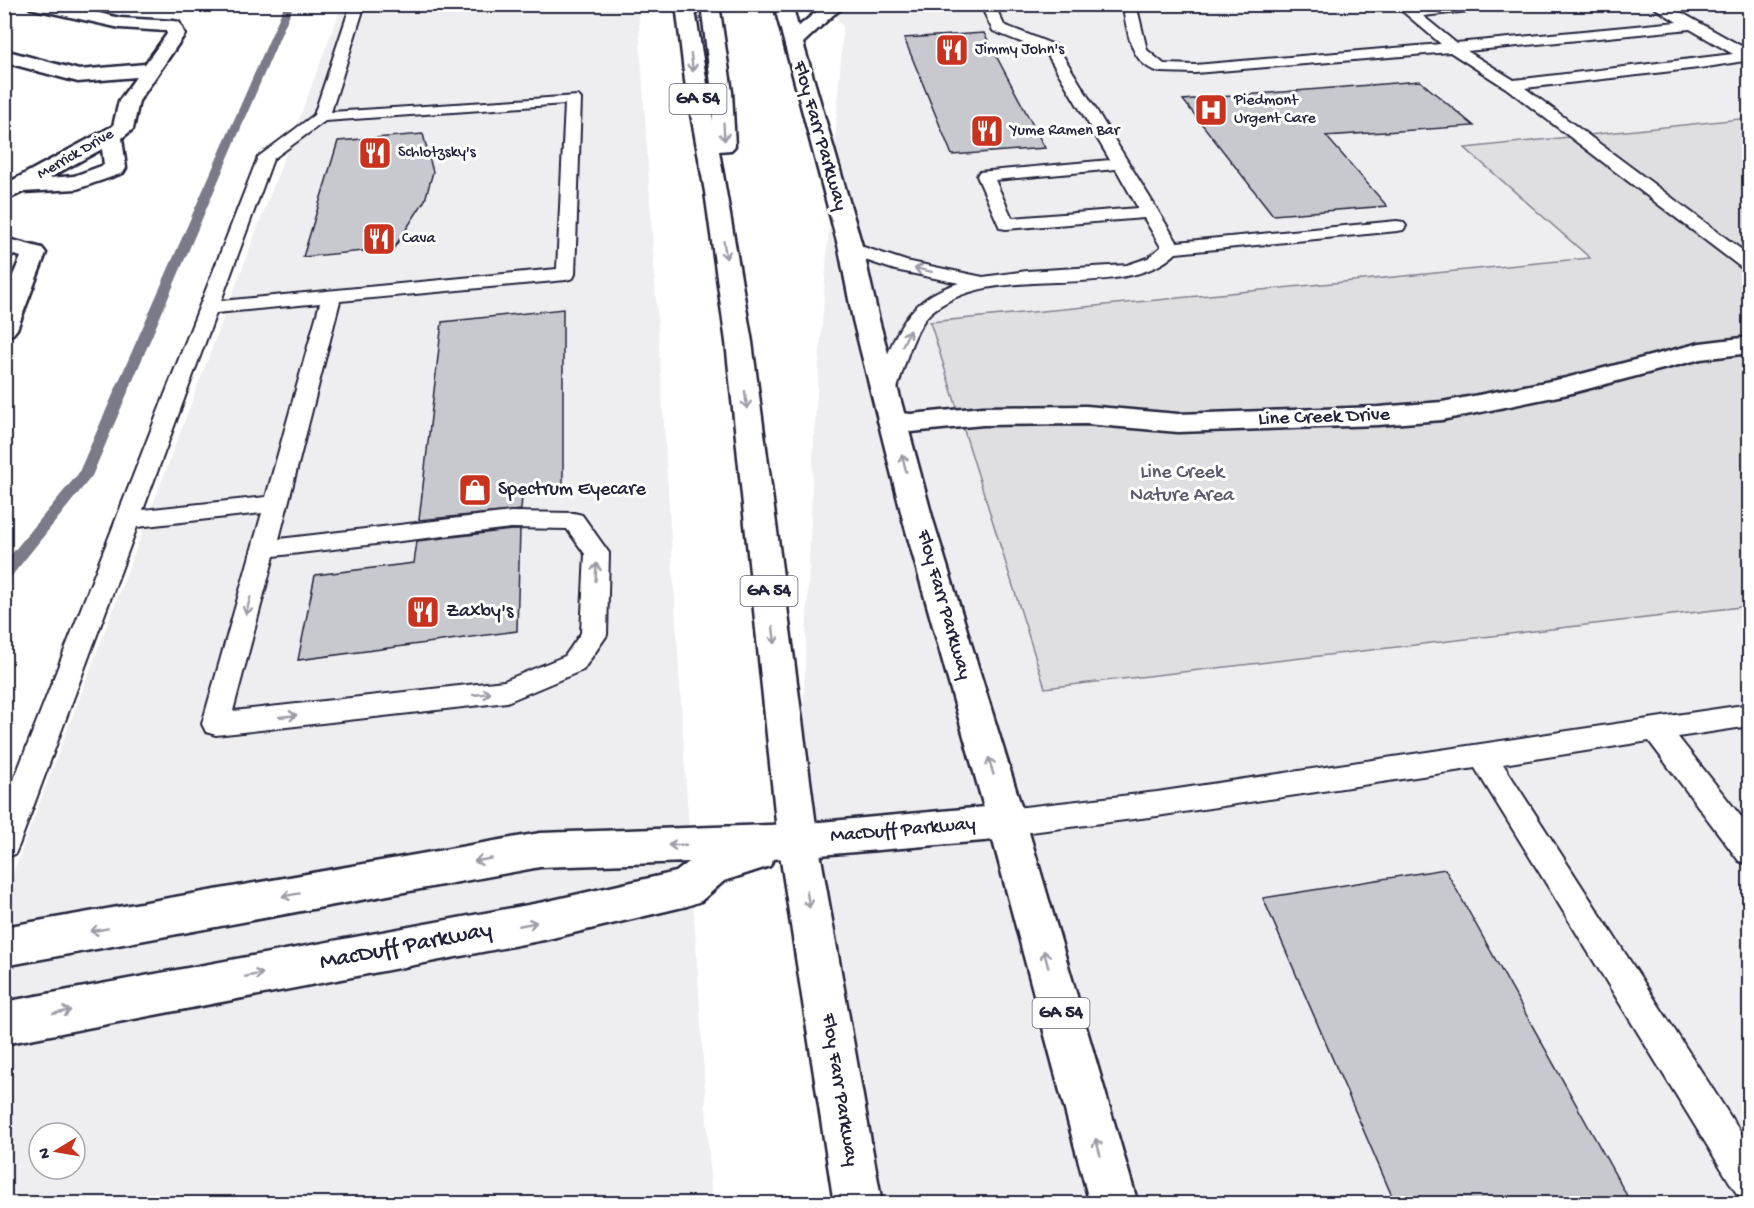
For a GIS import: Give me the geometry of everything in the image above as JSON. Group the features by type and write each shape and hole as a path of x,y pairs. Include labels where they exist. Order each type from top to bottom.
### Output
{"main road":[{"name":"Merrick Drive","path":"11,191 123,129 129,101 148,70 176,34 173,26 120,23 36,4"},
{"name":"Floy Farr Parkway","path":"783,4 851,249 866,320 918,520 1007,822 1114,1203"},
{"path":"793,42 827,11 840,4"},
{"name":"Floy Farr Parkway","path":"684,5 741,353 798,841 858,1203"},
{"name":"Floy Farr Parkway","path":"714,7 724,144 716,192"},
{"path":"4,56 78,76 148,70"},
{"path":"11,191 77,182 115,168 111,135"},
{"path":"4,245 34,253 4,329"},
{"name":"Line Creek Drive","path":"892,421 911,423 983,416 1086,415 1178,423 1378,416 1442,411 1568,386 1700,351 1749,345"},
{"name":"MacDuff Parkway","path":"4,947 540,850 798,841 1007,822"},
{"name":"MacDuff Parkway","path":"4,1023 544,921 687,888 711,868 798,841"}],"lane":[{"path":"321,117 358,4"},
{"path":"987,4 998,28 1052,49 1171,248"},
{"path":"1129,4 1140,52 1160,68 1195,69 1455,49 1693,25"},
{"path":"1405,9 1497,4"},
{"path":"1655,4 1748,56"},
{"path":"1405,9 1455,49 1511,85 1749,266"},
{"path":"1511,85 1707,63 1748,56"},
{"path":"4,845 266,157 321,117 573,99 566,274 209,308"},
{"path":"1121,164 985,176 1006,225 1149,212"},
{"path":"885,392 906,337 919,313 949,292 980,282 1134,270 1159,260 1171,248 1397,226"},
{"path":"851,249 902,266 980,282"},
{"path":"264,549 512,520 574,521 597,553 594,635 574,663 507,692 216,724 332,296"},
{"path":"128,520 276,504"},
{"path":"1007,822 1157,804 1749,716"},
{"path":"1657,731 1749,852"},
{"path":"1483,756 1749,1181"}],"shaded area":[{"path":"342,5 638,5 712,1203 5,1203 4,897"},
{"path":"828,5 1749,5 1749,118 1466,148 1591,258 931,322 1045,688 1749,606 1749,1203 865,1203 798,841 814,436 843,27"}],"green space":[{"name":"Line Creek Nature Area","path":"1749,118 1749,606 1045,688 930,322 1590,258 1465,148"}],"building":[{"path":"984,33 1045,148 952,155 904,38"},
{"path":"1420,81 1474,126 1326,136 1387,206 1273,215 1183,100"},
{"path":"423,134 433,172 425,200 394,248 303,257 338,141"},
{"path":"563,309 563,491 522,496 521,510 419,520 442,322"},
{"name":"Zaxby's","path":"520,530 517,631 298,660 315,575 414,563 417,541"},
{"path":"1445,869 1631,1203 1395,1203 1263,898"}],"waterway":[{"path":"4,574 85,476 290,4"}],"place":[{"name":"Jimmy John's","path":"952,50"},
{"name":"Piedmont Urgent Care","path":"1211,110"},
{"name":"Yume Ramen Bar","path":"987,131"},
{"name":"Schlotzsky's","path":"375,153"},
{"name":"Cava","path":"379,239"},
{"name":"Spectrum Eyecare","path":"475,490"},
{"name":"Zaxby's","path":"423,612"}]}
